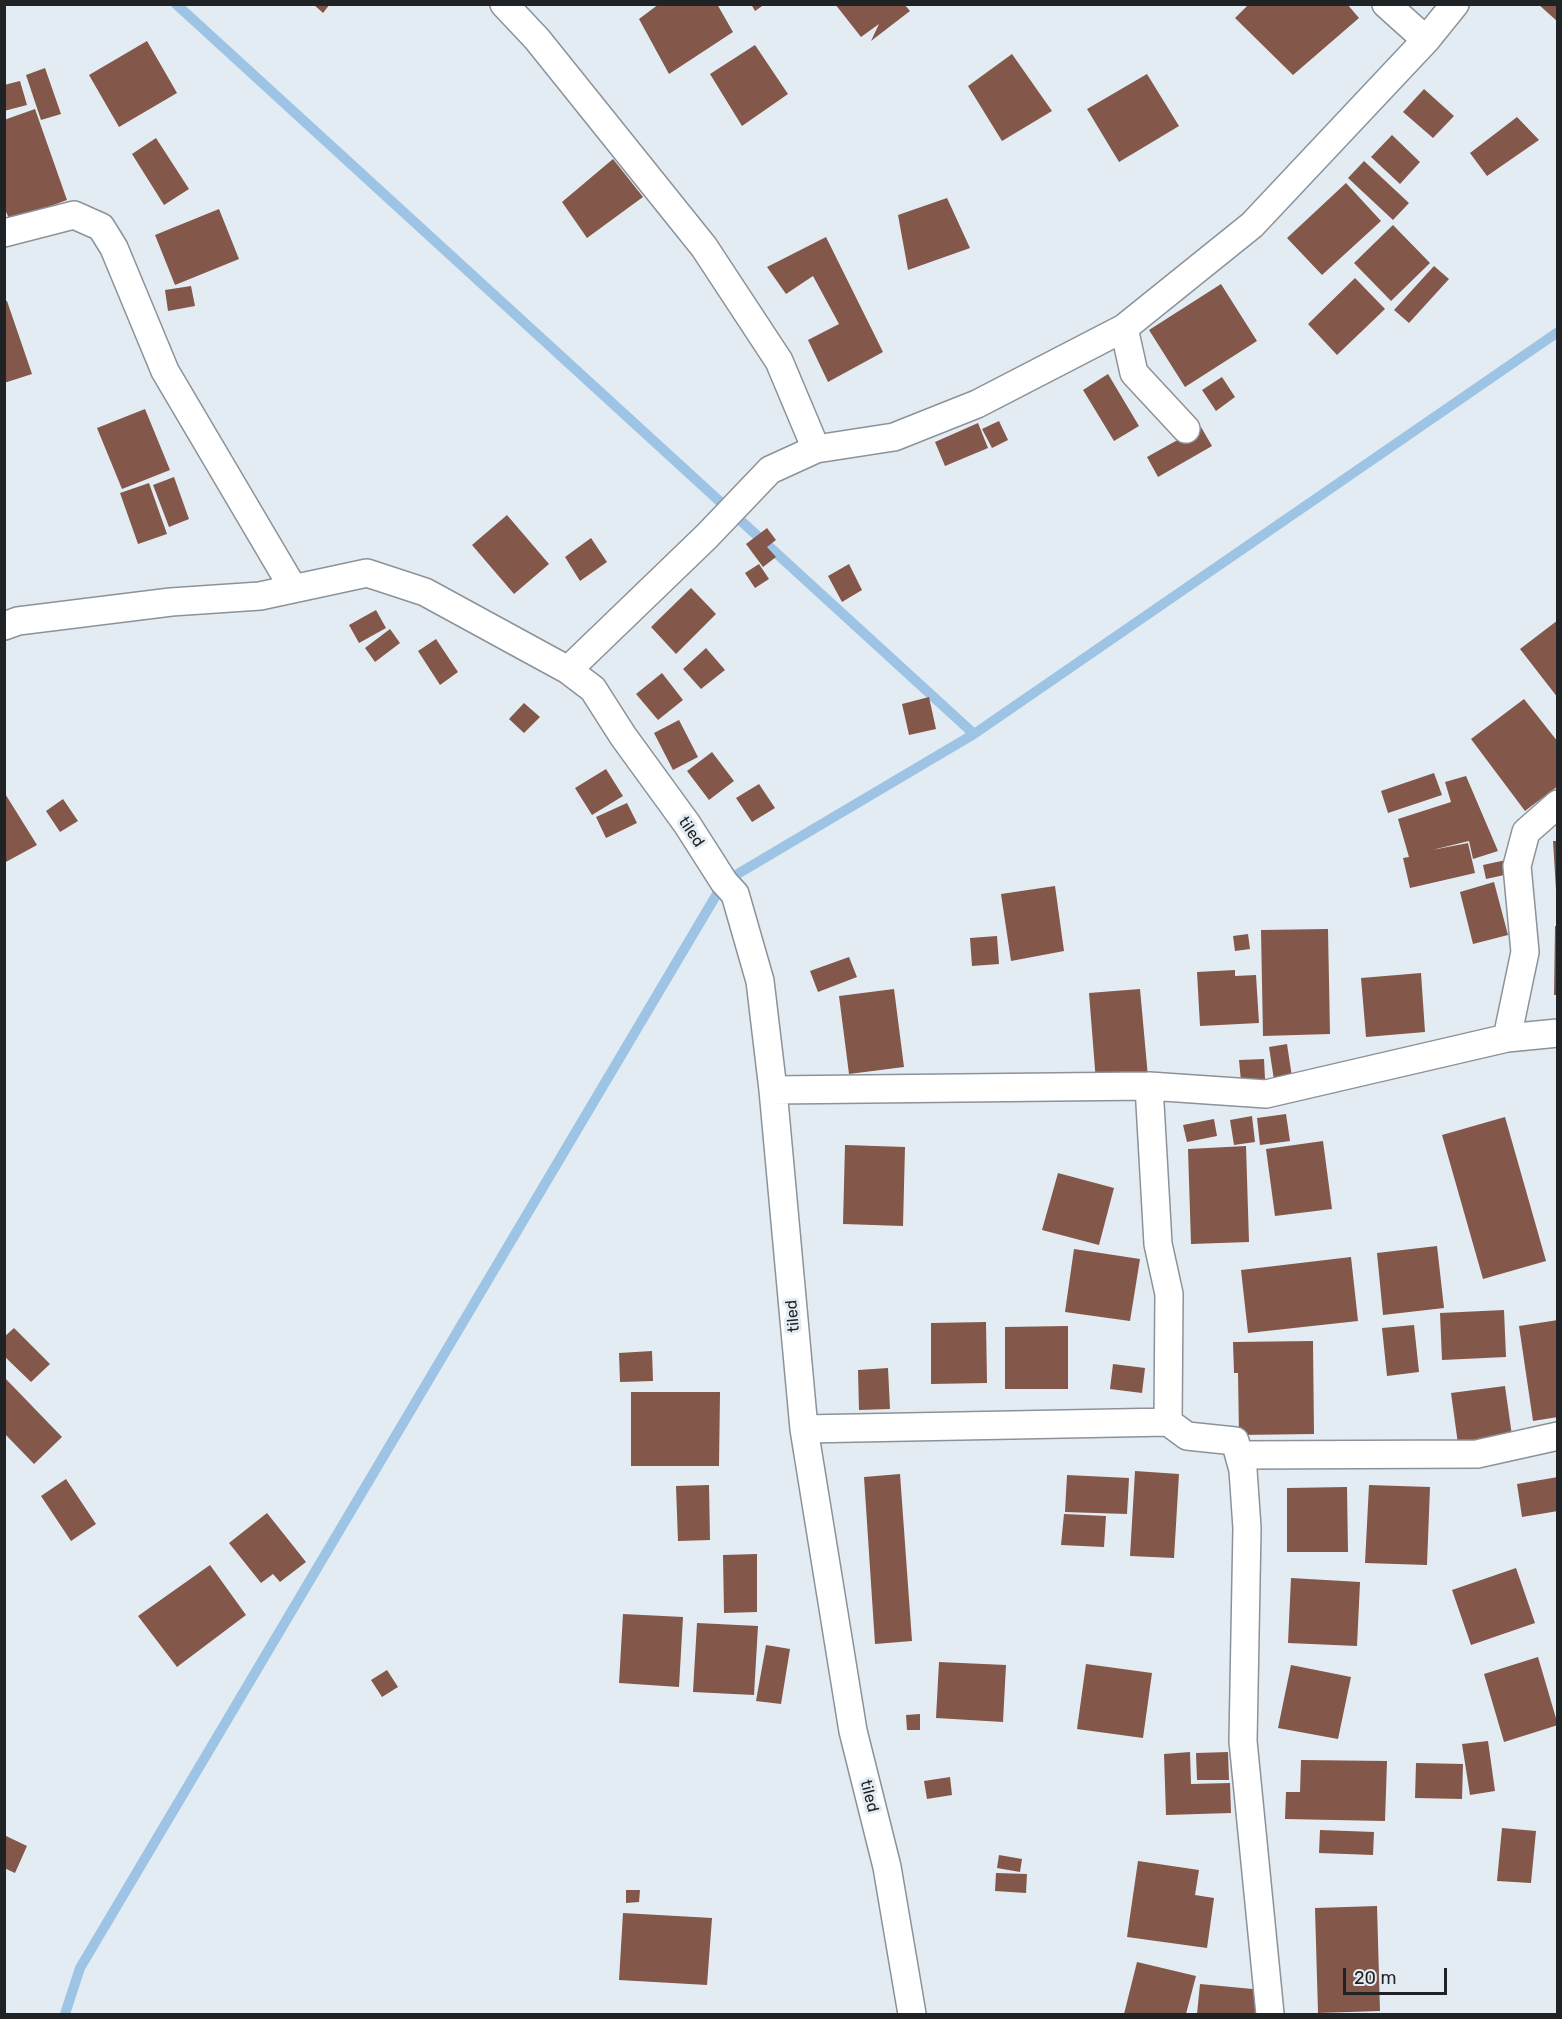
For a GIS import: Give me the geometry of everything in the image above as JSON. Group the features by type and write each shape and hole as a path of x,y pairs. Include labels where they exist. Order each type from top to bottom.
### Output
{"street":[{"path":"504,4 537,39 704,247 779,361 816,448"},
{"path":"1386,4 1426,40"},
{"path":"568,670 707,536 770,470 816,448 894,437 977,404 1125,328 1252,225 1426,40 1455,4"},
{"path":"4,233 74,215 101,227 114,248 165,372 293,588"},
{"path":"1125,328 1134,372 1186,429"},
{"name":"tiled","path":"4,626 18,621 171,602 260,596 367,573 425,592 568,670 593,689 623,736 687,824 724,882 735,894 760,981 774,1090 804,1429 853,1731 887,1867 912,2014"},
{"path":"1507,1038 1525,952 1516,866 1526,832 1557,804"},
{"path":"774,1090 1149,1086 1266,1094 1507,1038 1557,1033"},
{"path":"1149,1086 1158,1244 1169,1294 1168,1422"},
{"path":"804,1429 1168,1422 1187,1436 1235,1442 1243,1470 1247,1528 1243,1741 1270,2014"},
{"path":"1239,1455 1477,1454 1557,1436"}],"building":[{"path":"313,4 330,4 323,13"},
{"path":"659,4 717,4 733,32 669,74 639,19"},
{"path":"751,4 765,4 755,11"},
{"path":"835,4 904,4 910,11 871,41 879,24 861,37"},
{"path":"1249,4 1347,4 1359,18 1293,75 1235,18"},
{"path":"1538,4 1558,4 1558,22"},
{"path":"147,41 177,93 119,127 89,75"},
{"path":"755,45 788,94 742,126 710,74"},
{"path":"1012,54 1052,111 1002,141 968,86"},
{"path":"45,68 61,114 41,120 26,75"},
{"path":"1147,74 1179,126 1119,162 1087,109"},
{"path":"20,81 27,105 4,111 4,85"},
{"path":"1424,89 1454,116 1433,138 1403,112"},
{"path":"35,109 67,200 10,221 4,207 4,120"},
{"path":"1517,117 1539,140 1487,176 1470,153"},
{"path":"1392,135 1420,162 1400,184 1371,157"},
{"path":"156,138 189,189 164,205 132,154"},
{"path":"613,159 643,197 587,238 562,202"},
{"path":"1364,161 1409,203 1393,220 1348,178"},
{"path":"1346,183 1381,221 1322,275 1287,238"},
{"path":"947,198 970,248 908,270 898,215"},
{"path":"219,209 239,259 175,285 155,235"},
{"path":"1393,225 1430,263 1391,301 1354,263"},
{"path":"826,237 883,352 828,382 808,340 839,324 813,276 786,294 767,267"},
{"path":"1434,266 1449,279 1409,323 1394,310"},
{"path":"1355,278 1385,309 1337,355 1308,324"},
{"path":"1221,284 1257,341 1185,387 1149,330"},
{"path":"191,286 195,306 168,311 165,290"},
{"path":"4,301 7,301 32,374 4,383"},
{"path":"1108,374 1139,426 1114,441 1083,390"},
{"path":"1222,377 1235,397 1216,411 1202,390"},
{"path":"145,409 170,470 122,489 97,428"},
{"path":"999,421 1008,440 992,448 982,429"},
{"path":"978,423 988,448 945,466 935,442"},
{"path":"1201,427 1212,446 1158,477 1147,457"},
{"path":"174,477 189,519 169,527 153,485"},
{"path":"149,483 167,534 138,544 120,493"},
{"path":"507,515 549,564 514,594 472,545"},
{"path":"767,528 776,540 767,547 776,557 763,567 746,544"},
{"path":"591,538 607,562 580,581 565,557"},
{"path":"759,564 769,579 755,588 745,573"},
{"path":"849,564 862,590 842,602 828,576"},
{"path":"691,588 716,614 676,654 651,627"},
{"path":"376,610 386,628 359,643 349,625"},
{"path":"1558,620 1558,698 1520,649"},
{"path":"390,629 400,643 375,662 365,648"},
{"path":"436,639 458,672 440,685 418,651"},
{"path":"706,648 725,670 701,689 683,669"},
{"path":"662,673 683,700 658,720 636,694"},
{"path":"929,697 936,729 909,735 902,704"},
{"path":"1524,699 1558,742 1558,786 1525,811 1471,739"},
{"path":"524,703 540,717 524,733 509,719"},
{"path":"679,720 698,757 673,770 654,733"},
{"path":"712,752 734,781 709,800 687,771"},
{"path":"606,769 623,796 592,815 575,788"},
{"path":"1434,773 1442,795 1388,813 1381,791"},
{"path":"1466,776 1498,851 1473,859 1469,841 1432,850 1468,843 1475,873 1410,888 1403,858 1409,857 1398,819 1451,802 1445,782"},
{"path":"759,784 775,808 752,822 736,798"},
{"path":"4,792 37,845 4,863"},
{"path":"63,799 78,821 60,832 46,811"},
{"path":"627,803 637,823 606,838 596,817"},
{"path":"1553,841 1558,841 1558,890 1556,890"},
{"path":"1506,860 1509,874 1486,879 1483,865"},
{"path":"1494,882 1508,935 1473,944 1460,892"},
{"path":"1055,886 1064,951 1011,961 1001,894"},
{"path":"1555,926 1558,926 1558,995 1554,995"},
{"path":"1328,929 1330,1034 1263,1036 1261,930"},
{"path":"1248,934 1250,949 1235,951 1233,936"},
{"path":"997,936 999,964 972,966 970,938"},
{"path":"849,957 857,977 818,992 810,971"},
{"path":"1235,970 1235,976 1256,975 1259,1023 1200,1026 1197,972"},
{"path":"1421,973 1425,1032 1366,1037 1361,978"},
{"path":"894,989 904,1067 849,1074 839,996"},
{"path":"1140,989 1148,1077 1096,1082 1089,993"},
{"path":"1287,1044 1292,1077 1274,1080 1269,1047"},
{"path":"1264,1059 1265,1079 1241,1081 1239,1060"},
{"path":"1286,1114 1290,1141 1260,1145 1257,1118"},
{"path":"1252,1116 1255,1142 1234,1145 1230,1120"},
{"path":"1505,1117 1546,1261 1483,1279 1442,1135"},
{"path":"1214,1119 1217,1136 1187,1142 1183,1125"},
{"path":"1323,1141 1332,1209 1275,1216 1266,1149"},
{"path":"845,1145 905,1147 903,1226 843,1224"},
{"path":"1246,1146 1249,1242 1191,1244 1188,1149"},
{"path":"1058,1173 1114,1188 1099,1245 1042,1230"},
{"path":"1437,1246 1444,1308 1383,1315 1377,1253"},
{"path":"1074,1249 1140,1259 1130,1321 1065,1312"},
{"path":"1351,1257 1358,1321 1248,1333 1241,1270"},
{"path":"1504,1310 1506,1357 1442,1360 1440,1313"},
{"path":"1558,1320 1558,1417 1533,1421 1519,1326"},
{"path":"986,1322 987,1383 931,1384 931,1323"},
{"path":"1414,1325 1419,1372 1387,1376 1382,1328"},
{"path":"1068,1326 1068,1389 1005,1389 1005,1327"},
{"path":"14,1328 50,1364 31,1382 4,1356 4,1337"},
{"path":"1313,1341 1314,1434 1239,1435 1238,1373 1234,1373 1233,1342"},
{"path":"652,1351 653,1381 620,1382 619,1353"},
{"path":"1113,1364 1145,1368 1142,1393 1110,1389"},
{"path":"888,1368 890,1409 859,1410 858,1370"},
{"path":"4,1377 62,1437 34,1464 4,1433"},
{"path":"1505,1386 1512,1436 1458,1444 1451,1393"},
{"path":"631,1392 720,1392 719,1466 631,1466"},
{"path":"1135,1471 1179,1474 1174,1558 1130,1556"},
{"path":"900,1474 912,1641 875,1644 864,1477"},
{"path":"1067,1475 1129,1478 1127,1514 1065,1512"},
{"path":"1558,1477 1558,1511 1522,1517 1517,1484"},
{"path":"66,1479 96,1524 71,1541 41,1496"},
{"path":"709,1485 710,1540 678,1541 676,1486"},
{"path":"1369,1485 1430,1487 1427,1565 1365,1563"},
{"path":"1347,1487 1348,1552 1287,1552 1287,1488"},
{"path":"267,1513 306,1562 280,1582 273,1574 261,1583 229,1543"},
{"path":"1064,1514 1106,1516 1104,1547 1061,1545"},
{"path":"757,1554 757,1612 724,1613 723,1555"},
{"path":"210,1565 246,1615 177,1667 138,1616"},
{"path":"1516,1568 1535,1623 1471,1645 1452,1590"},
{"path":"1291,1578 1360,1582 1357,1646 1288,1643"},
{"path":"623,1614 683,1617 679,1687 619,1683"},
{"path":"697,1623 758,1626 754,1695 693,1692"},
{"path":"766,1645 790,1649 781,1704 756,1701"},
{"path":"1538,1657 1558,1725 1504,1742 1484,1674"},
{"path":"939,1662 1006,1665 1003,1722 936,1718"},
{"path":"1086,1664 1152,1673 1143,1738 1077,1729"},
{"path":"1291,1665 1351,1677 1338,1739 1278,1728"},
{"path":"387,1670 398,1687 382,1697 371,1680"},
{"path":"920,1714 920,1730 907,1730 906,1715"},
{"path":"1488,1741 1495,1791 1470,1795 1462,1744"},
{"path":"1190,1752 1191,1784 1230,1783 1231,1813 1166,1815 1164,1754"},
{"path":"1228,1752 1229,1780 1197,1780 1196,1753"},
{"path":"1301,1760 1387,1761 1385,1821 1285,1819 1286,1792 1300,1792"},
{"path":"1416,1763 1463,1764 1462,1799 1415,1798"},
{"path":"950,1777 952,1795 927,1799 924,1781"},
{"path":"1502,1828 1536,1831 1531,1883 1497,1881"},
{"path":"1320,1830 1374,1832 1373,1855 1319,1853"},
{"path":"4,1835 27,1846 15,1873 4,1868"},
{"path":"999,1855 1022,1859 1020,1872 997,1868"},
{"path":"1138,1861 1199,1870 1195,1895 1214,1898 1207,1948 1127,1937"},
{"path":"996,1873 1027,1874 1026,1893 995,1891"},
{"path":"626,1890 640,1890 639,1902 626,1903"},
{"path":"1377,1906 1380,2011 1318,2013 1315,1908"},
{"path":"623,1913 712,1918 707,1985 619,1980"},
{"path":"1137,1962 1196,1976 1186,2014 1124,2014"},
{"path":"1200,1984 1263,1990 1260,2014 1197,2014"}],"waterway":[{"path":"176,4 974,734"},
{"path":"65,2014 80,1968 724,882 974,734 1558,332"}]}
